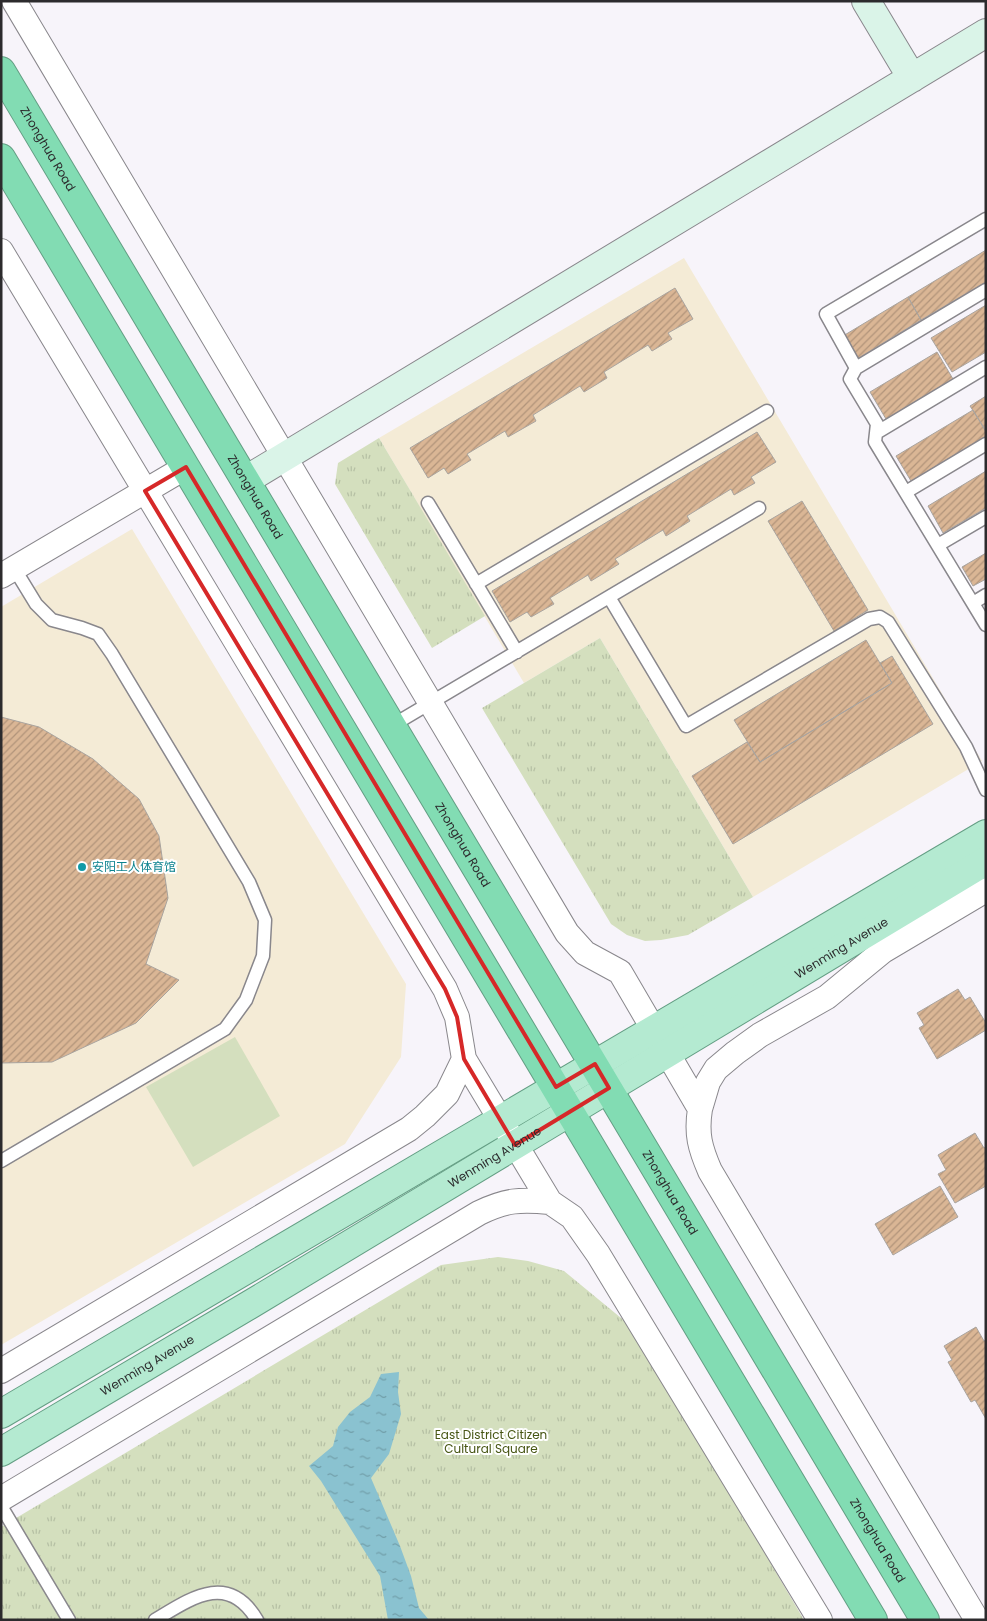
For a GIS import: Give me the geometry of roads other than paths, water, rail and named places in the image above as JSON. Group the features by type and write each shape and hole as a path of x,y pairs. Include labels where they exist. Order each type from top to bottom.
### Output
{"highway":[{"name":"Zhonghua Road","path":"1,71 393,725 925,1620"},
{"path":"1,158 873,1620"}],"main road":[{"name":"Wenming Avenue","path":"1,1414 986,834"},
{"name":"Wenming Avenue","path":"1,1452 986,861"}],"street":[{"path":"14,1 567,933 585,953 620,972 700,1109"},
{"path":"866,1 912,78"},
{"path":"246,480 986,33"},
{"path":"1,252 445,989 457,1017 464,1060 550,1202 572,1217 598,1254 820,1620"},
{"path":"8,572 186,466"},
{"path":"978,1620 710,1170 700,1146 698,1121 708,1082 716,1069 760,1035 827,997 883,951 986,890"},
{"path":"1,1371 409,1129 448,1094 464,1060"},
{"path":"1,1499 479,1213 495,1205 524,1199 550,1202"}],"lane":[{"path":"856,368 826,314 984,222"},
{"path":"986,290 856,368 850,379 877,424 875,442 986,625"},
{"path":"876,433 986,367"},
{"path":"476,584 767,411"},
{"path":"906,492 986,444"},
{"path":"428,503 517,652"},
{"path":"393,725 759,508"},
{"path":"938,546 986,516"},
{"path":"1,1161 225,1029 246,1000 263,956 265,920 249,882 112,654 98,634 52,620 8,572"},
{"path":"973,603 986,595"},
{"path":"609,597 686,726 869,619 880,618 888,622 966,747 981,767 986,790"},
{"path":"1,1506 69,1620"},
{"path":"155,1620 194,1596 213,1592 238,1598 257,1620"}],"water":[{"path":"399,1372 398,1392 401,1414 389,1454 371,1478 400,1546 411,1576 419,1608 429,1620 388,1620 380,1576 321,1481 309,1466 333,1446 338,1427 350,1412 370,1397 381,1374"}],"place":[{"name":"安阳工人体育馆","path":"82,867"}],"park label":[{"name":"East District Citizen Cultural Square","path":"491,1442"}]}
